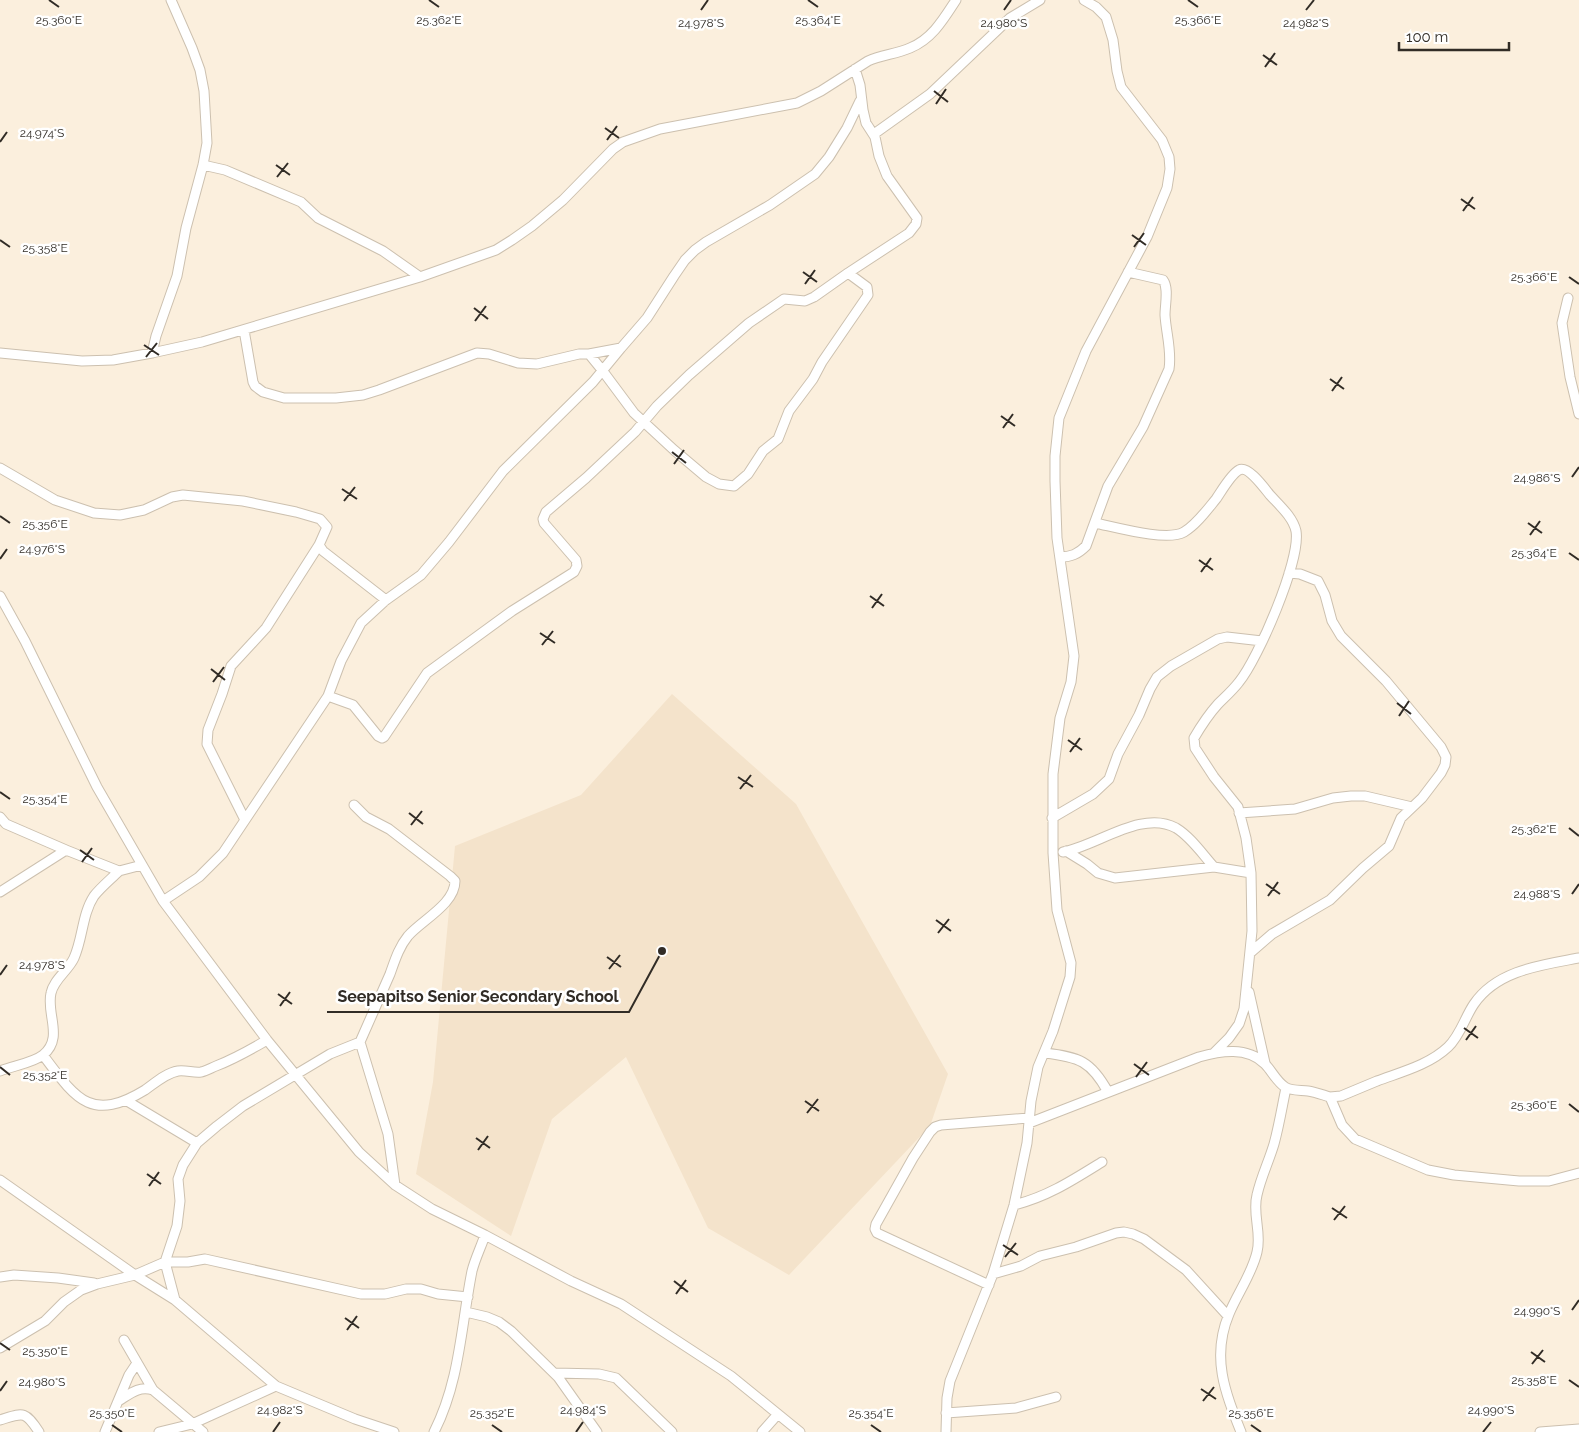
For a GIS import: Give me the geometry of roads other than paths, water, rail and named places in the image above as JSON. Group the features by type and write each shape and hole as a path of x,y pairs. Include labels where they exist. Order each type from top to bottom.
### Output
{"street":[{"path":"152,353 177,276 186,228 207,143 204,91 200,70 171,0"},
{"path":"0,353 82,361 113,360 152,353 244,330 420,277 496,250 532,226 563,200 613,149 632,137 669,127 797,103 822,91 876,57 910,48 922,41 934,32 956,0"},
{"path":"874,134 930,94 1010,18 1040,0"},
{"path":"946,1432 950,1381 993,1274 1014,1205 1028,1143 1033,1087 1038,1067 1045,1053 1070,977 1071,963 1057,910 1052,853 1053,774 1060,718 1071,682 1074,656 1060,557 1055,481 1055,456 1059,418 1086,351 1148,237 1169,179 1170,169 1166,147 1158,133 1121,87 1113,40 1106,17 1096,7 1084,0"},
{"path":"328,696 353,705 378,736 384,737 427,672 512,611 574,572 577,566 576,560 544,523 544,516 644,421 689,375 748,323 772,306 784,299 805,301 814,297 848,272 905,236 916,224 914,212 887,176 879,156 874,134 866,123 860,101 860,85 855,69"},
{"path":"163,901 211,867 223,853 328,696 342,661 361,623 386,600 421,575 449,542 503,471 593,382 647,318 670,285 674,276 695,250 770,205 815,174 829,157 847,128 860,101"},
{"path":"203,165 225,170 301,202 318,218 384,251 420,277"},
{"path":"589,354 627,404 644,421 706,477 719,484 734,486 743,480 763,451 778,439 789,411 813,380 822,362 868,296 867,287 848,272"},
{"path":"1060,557 1066,557 1079,552 1086,546 1108,486 1143,427 1163,385 1170,364 1165,315 1165,283 1163,280 1128,272"},
{"path":"1568,298 1562,323 1570,377 1579,414"},
{"path":"244,330 255,386 263,392 284,398 336,398 363,395 477,353 528,364 546,363 579,354 621,348"},
{"path":"0,468 55,500 94,513 120,515 144,510 172,497 183,495 244,501 296,512 320,519 327,525 319,545 266,628 231,666 208,730 208,744 246,820"},
{"path":"1095,523 1137,533 1178,535 1191,527 1231,479 1242,469 1251,473 1282,508 1296,531 1289,573 1274,616 1256,655 1239,683 1217,706 1194,738 1195,748 1214,777 1234,801 1246,838 1252,873 1252,931 1244,1009 1240,1024 1214,1053"},
{"path":"319,545 326,554 386,600"},
{"path":"1250,952 1272,934 1330,900 1389,846 1401,818 1422,798 1441,773 1446,757 1441,747 1386,681 1341,636 1332,621 1325,595 1318,581 1300,574 1289,573"},
{"path":"0,596 25,641 97,787 163,901 295,1076 359,1152 395,1186 432,1209 571,1281 621,1304 731,1376 800,1432"},
{"path":"1052,818 1093,794 1109,779 1118,754 1139,715 1150,689 1162,672 1218,639 1226,637 1262,641"},
{"path":"1239,813 1295,809 1333,798 1351,796 1365,796 1412,807"},
{"path":"354,805 366,817 389,830 450,876 454,881 455,888 444,904 408,936 399,949 360,1042 388,1134 395,1186"},
{"path":"0,818 6,824 118,871"},
{"path":"1052,853 1084,846 1132,826 1164,824 1176,828 1188,837 1214,867"},
{"path":"0,892 66,850"},
{"path":"1066,851 1098,873 1116,878 1214,867 1252,873"},
{"path":"0,1072 43,1055 52,1042 54,1028 50,1000 51,992 55,983 74,958 86,917 95,895 118,871 142,865"},
{"path":"988,1285 877,1232 875,1229 913,1158 935,1127 941,1125 1029,1121 1214,1053 1240,1052 1251,1055 1264,1063 1286,1088 1310,1091 1330,1098 1341,1096 1408,1071 1448,1047 1455,1039 1480,994 1502,980 1530,967 1579,958"},
{"path":"1247,985 1264,1063"},
{"path":"43,1055 63,1082 88,1102 96,1106 106,1106 127,1101 163,1078 178,1071 202,1072 243,1054 267,1040"},
{"path":"175,1300 165,1262 177,1226 180,1201 178,1179 184,1164 197,1143 243,1106 330,1054 360,1042"},
{"path":"1045,1053 1066,1055 1094,1069 1108,1092"},
{"path":"1241,1432 1230,1404 1219,1363 1220,1349 1228,1316 1257,1252 1259,1238 1256,1224 1256,1196 1273,1146 1286,1088"},
{"path":"1330,1098 1342,1125 1355,1139 1428,1170 1454,1175 1519,1181 1549,1181 1579,1173"},
{"path":"127,1101 197,1143"},
{"path":"1014,1205 1061,1188 1102,1162"},
{"path":"0,1180 135,1275 175,1300 276,1386 355,1419 394,1432"},
{"path":"993,1274 1021,1266 1040,1256 1076,1247 1116,1232 1124,1232 1144,1239 1186,1270 1228,1316"},
{"path":"434,1432 452,1384 473,1269 485,1235"},
{"path":"0,1348 45,1320 64,1302 81,1290 96,1284 135,1275 165,1262 188,1262 205,1259 361,1294 385,1294 406,1289 421,1289 438,1294 468,1297"},
{"path":"0,1277 14,1275 58,1278 96,1284"},
{"path":"466,1312 487,1317 511,1330 555,1373 597,1432"},
{"path":"124,1340 153,1390 202,1432"},
{"path":"104,1432 129,1375 137,1363"},
{"path":"555,1373 599,1374 616,1378 672,1432"},
{"path":"158,1432 192,1424 276,1386"},
{"path":"119,1400 138,1389 153,1390"},
{"path":"946,1413 1016,1408 1056,1397"},
{"path":"0,1420 20,1414 30,1417 39,1432"},
{"path":"762,1432 778,1414"},
{"path":"1540,1432 1579,1429"}],"place":[{"name":"Seepapitso Senior Secondary School","path":"662,951"}]}
